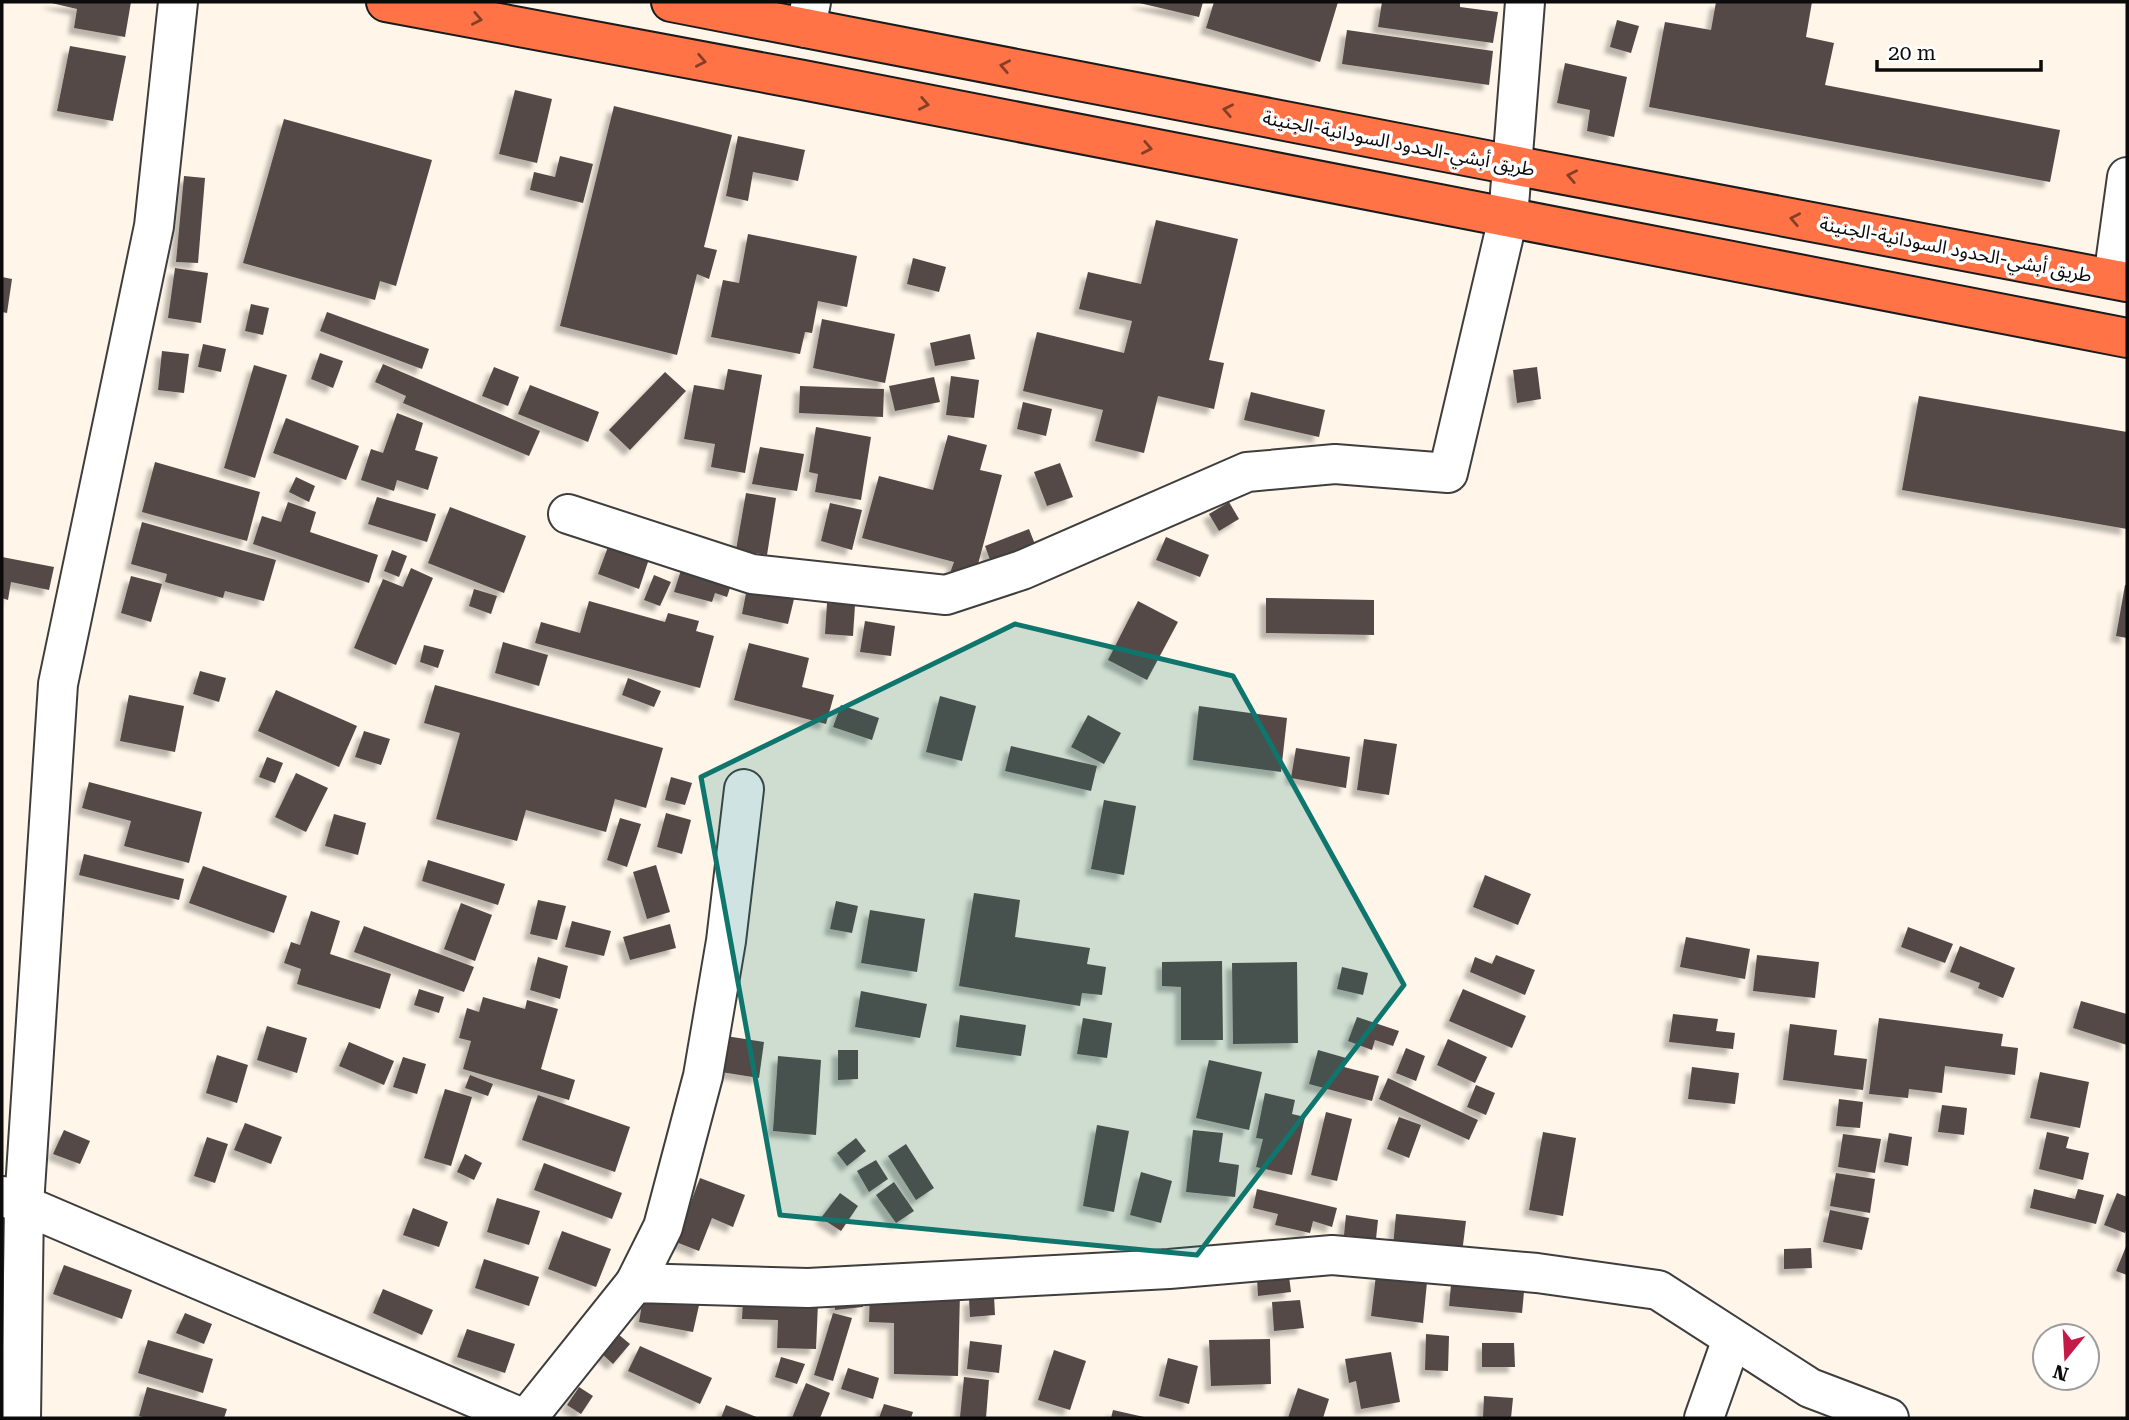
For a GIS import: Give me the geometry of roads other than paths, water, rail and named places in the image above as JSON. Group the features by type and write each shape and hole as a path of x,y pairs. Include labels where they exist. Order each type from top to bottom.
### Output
{"highway":[{"path":"386,2 2127,338"},
{"name":"طريق أبشي-الحدود السودانية-الجنينة","path":"671,2 808,15 1513,165 2120,280"}],"street":[{"path":"22,1418 13,1200 58,684 154,226 178,2"},
{"path":"568,514 752,574 946,594 1022,570 1247,472 1335,464 1448,472 1508,219 1525,2"},
{"path":"2120,280 2127,177"},
{"path":"13,1200 468,1407 525,1418 635,1283 663,1227 703,1076 726,941 744,789"},
{"path":"635,1283 808,1288 1169,1269 1332,1255 1537,1273 1658,1290 1810,1388 1889,1418"},
{"path":"1704,1418 1732,1339"}]}
